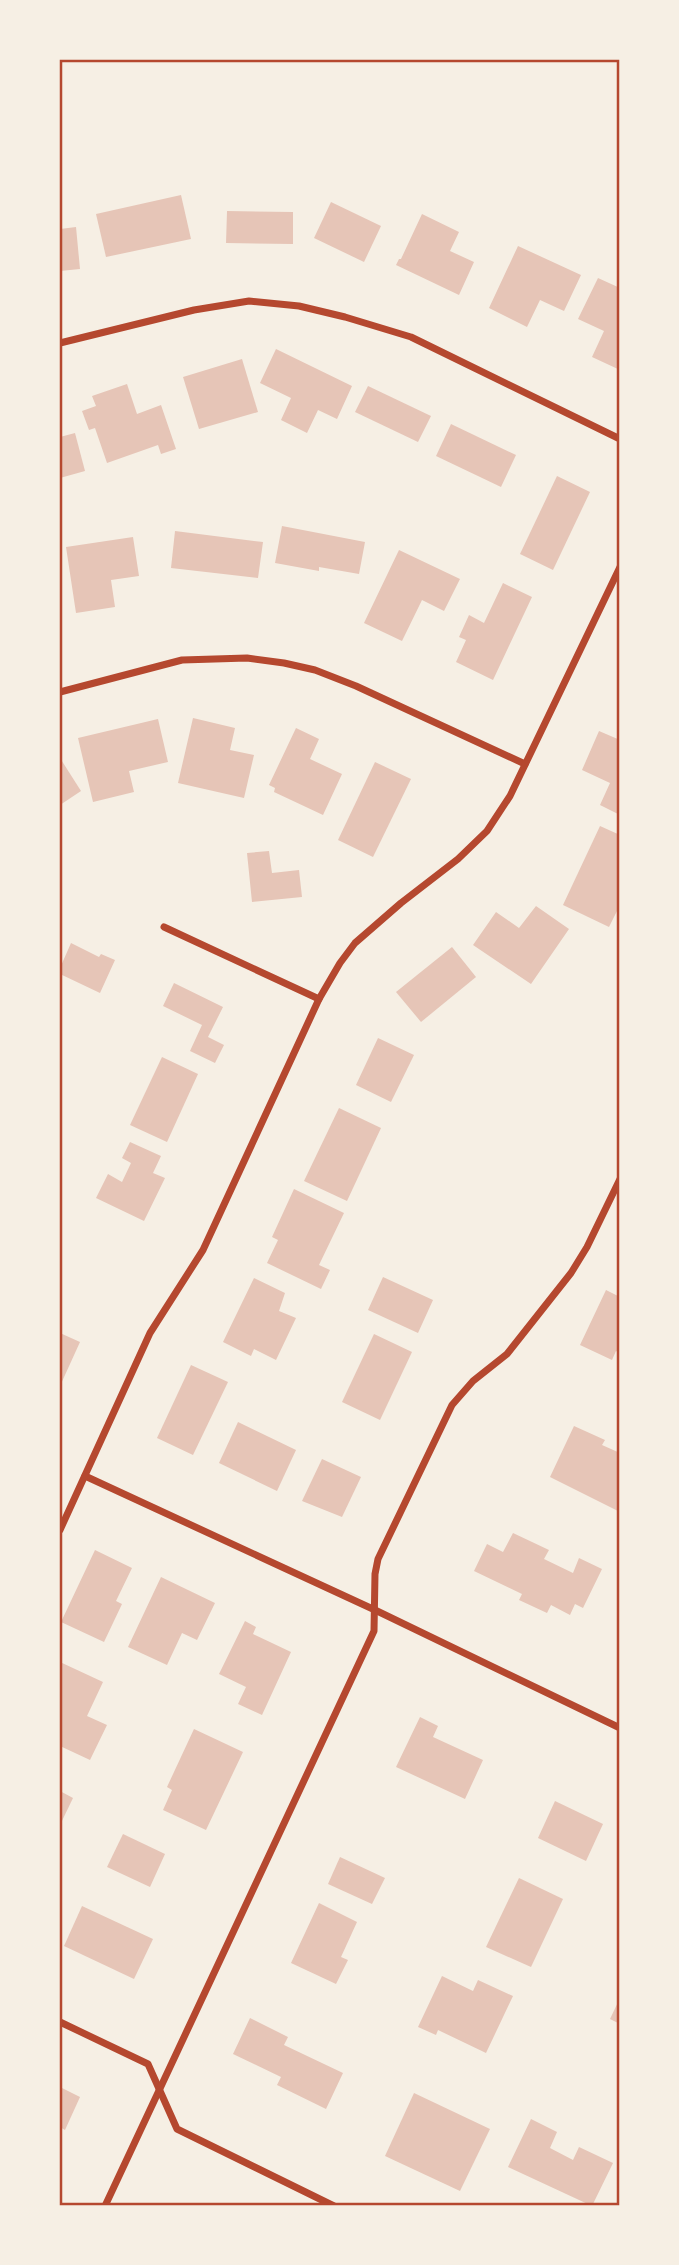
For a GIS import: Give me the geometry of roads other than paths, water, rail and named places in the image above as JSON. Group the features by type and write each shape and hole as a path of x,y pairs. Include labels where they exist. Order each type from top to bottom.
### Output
{"street":[{"path":"60,343 194,310 249,301 299,306 411,337 620,439"},
{"path":"60,1530 150,1332 203,1250 319,999 355,943 458,859 487,831 510,796 620,567"},
{"path":"60,692 181,660 247,658 284,663 315,670 356,686 525,764"},
{"path":"164,927 319,999"},
{"path":"105,2206 373,1631 378,1559 452,1405 473,1381 507,1354 571,1273 587,1247 620,1178"},
{"path":"85,1476 375,1610 620,1728"},
{"path":"60,2022 148,2064 177,2129 334,2206"}]}
